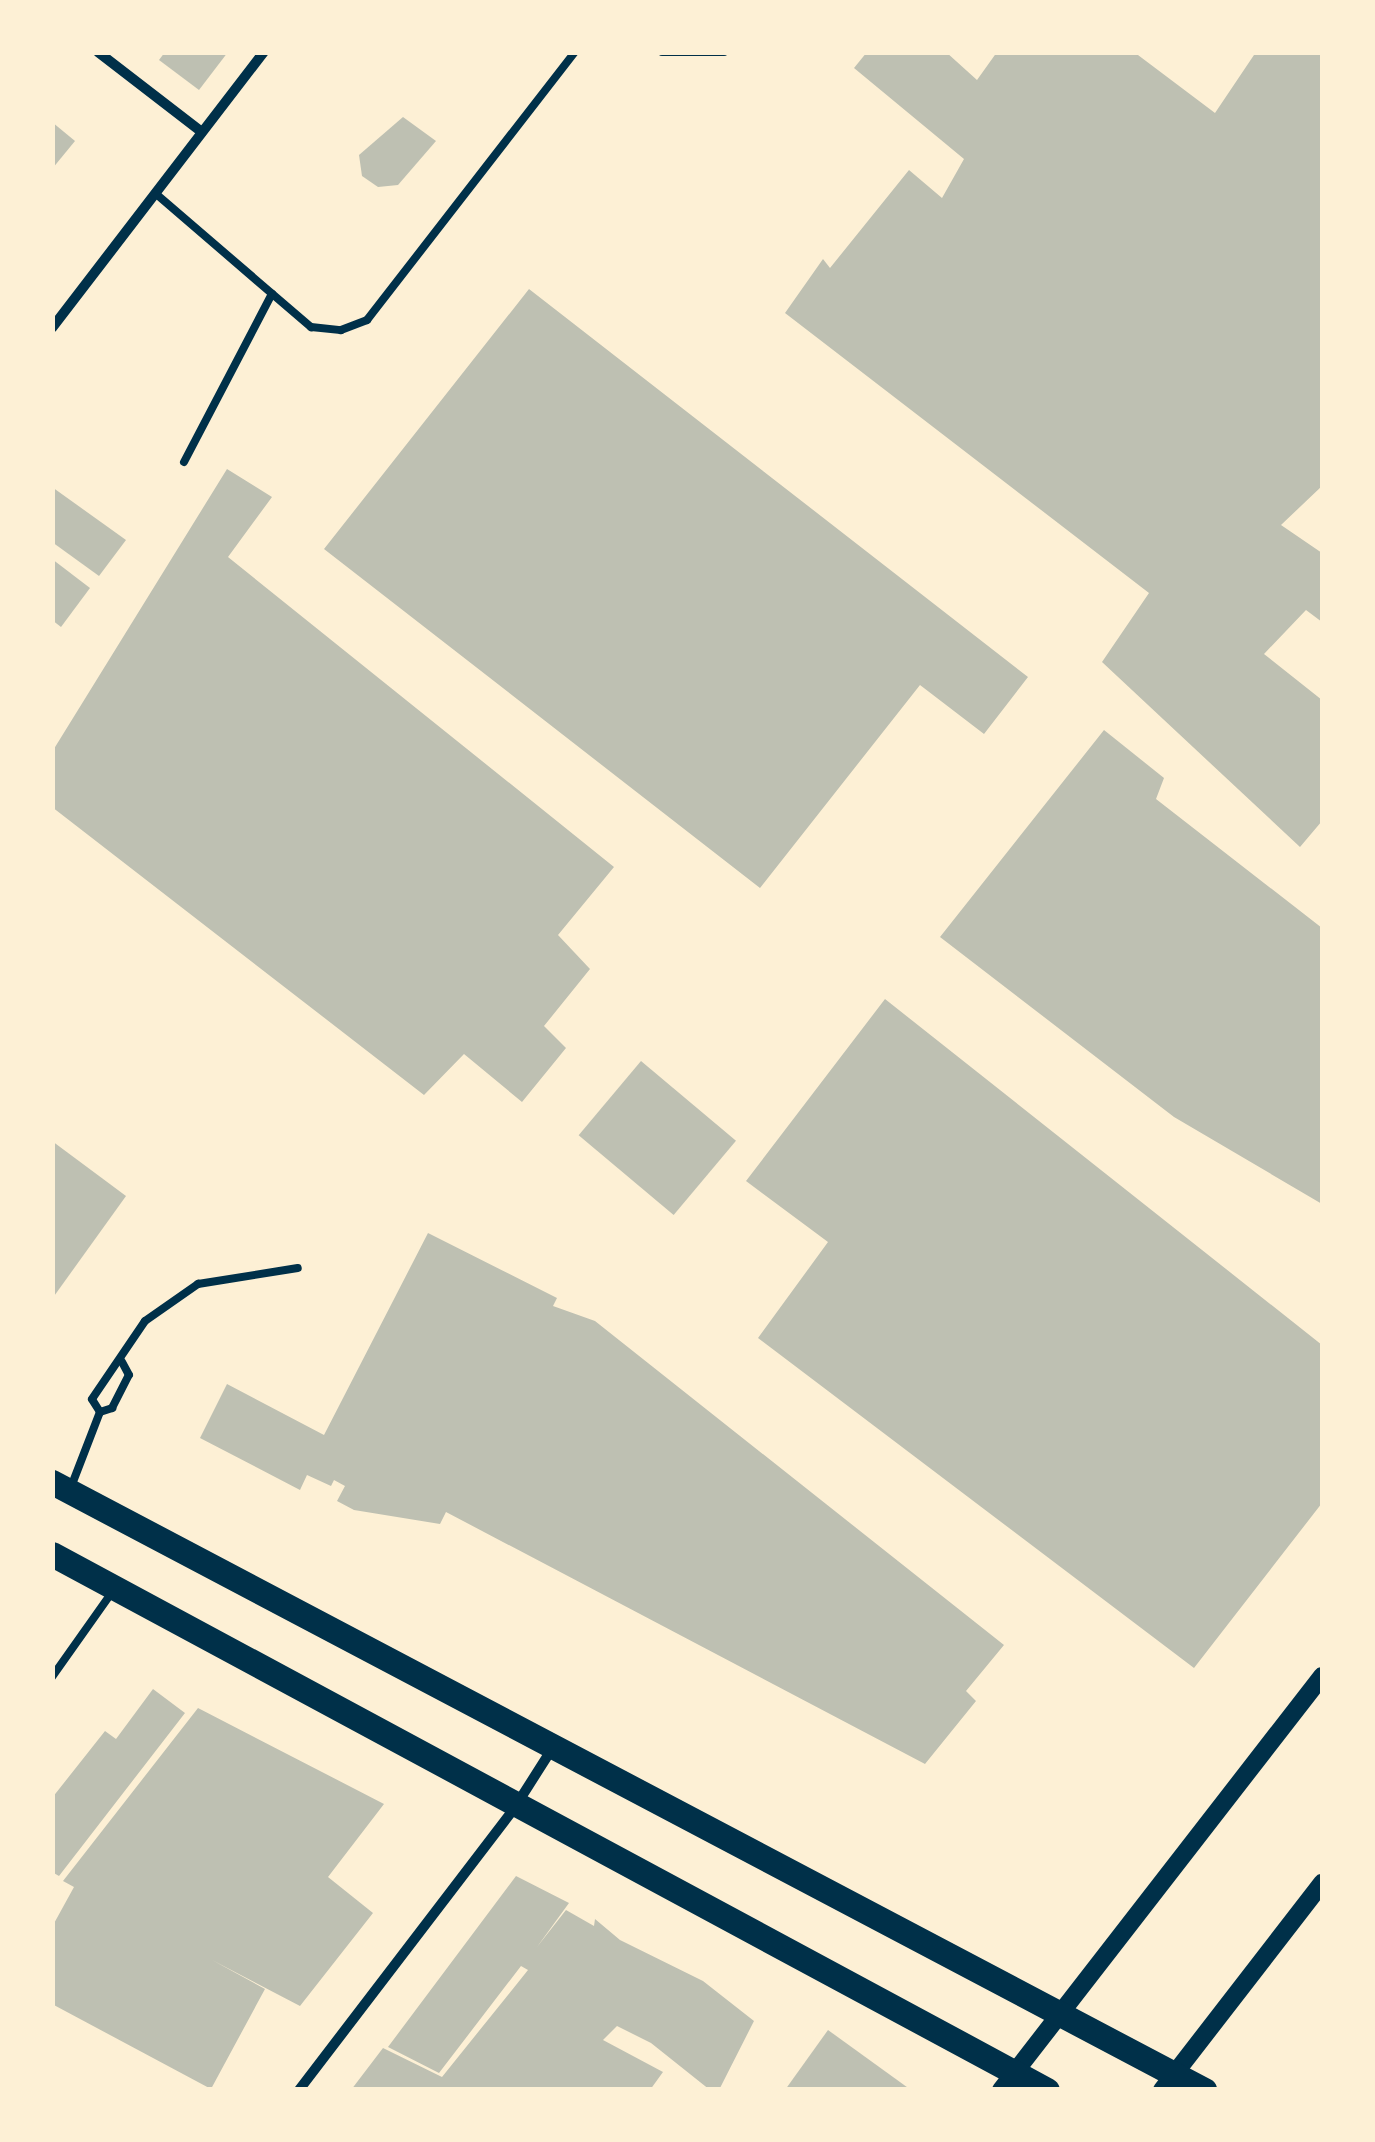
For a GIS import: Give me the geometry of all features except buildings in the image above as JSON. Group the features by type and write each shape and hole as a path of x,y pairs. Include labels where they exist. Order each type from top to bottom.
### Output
{"main road":[{"path":"61,1487 1062,2014 1168,2082 1204,2090"},
{"path":"52,1554 1008,2081 1047,2090"}],"street":[{"path":"98,52 202,132"},
{"path":"52,328 264,52"},
{"path":"1008,2081 1322,1676"},
{"path":"298,2090 515,1808 553,1748"},
{"path":"1168,2082 1322,1883"}],"lane":[{"path":"156,193 311,327 341,330 367,320 574,52"},
{"path":"662,52 724,52"},
{"path":"184,462 272,294"},
{"path":"100,1412 92,1399 109,1366 122,1362 145,1321 198,1284 298,1268"},
{"path":"61,1487 100,1412 112,1408 129,1375 122,1362"},
{"path":"52,1677 115,1588"}]}
